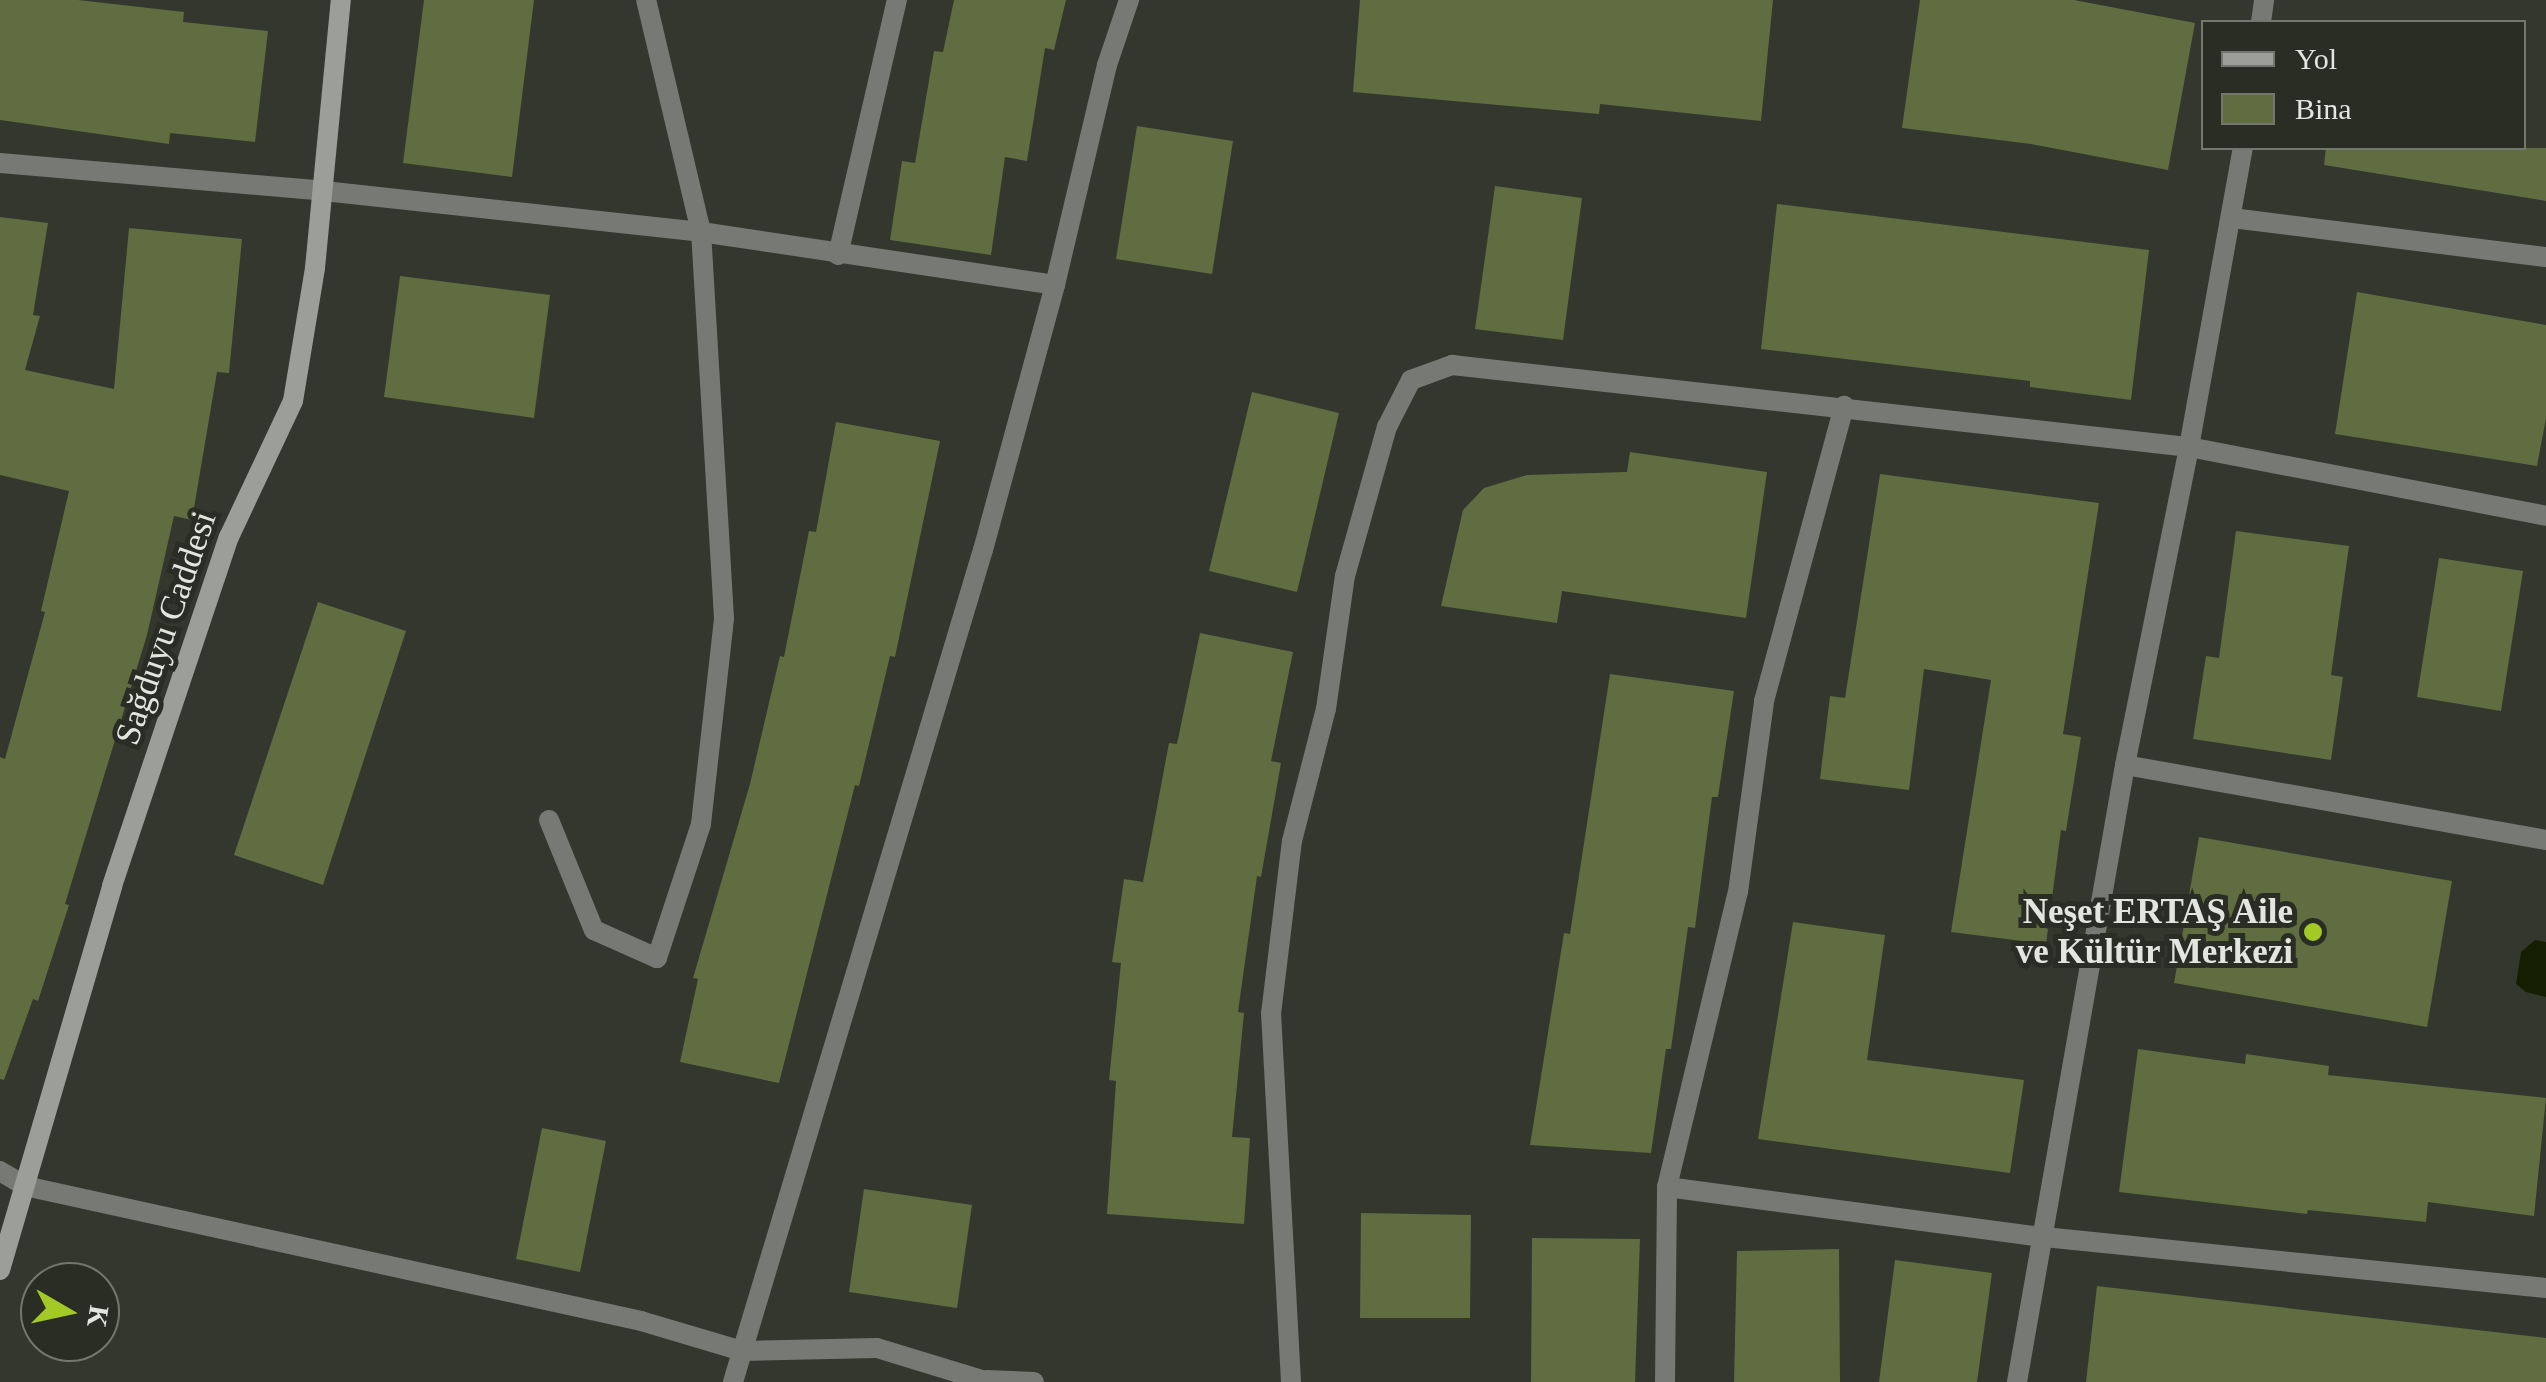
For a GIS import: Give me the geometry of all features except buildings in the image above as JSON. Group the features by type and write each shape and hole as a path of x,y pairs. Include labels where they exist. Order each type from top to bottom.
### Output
{"street":[{"name":"Sağduyu Caddesi","path":"0,1270 112,886 229,537 294,401 324,191 341,0"},
{"path":"550,820 594,930 656,958 701,824 724,618 701,232 646,0"},
{"path":"838,254 897,0"},
{"path":"734,1382 983,550 1055,285 1107,66 1129,0"},
{"path":"2017,1382 2125,765 2190,447 2242,150"},
{"path":"0,163 324,191 701,232 1055,285"},
{"path":"2232,218 2546,258"},
{"path":"1290,1382 1271,1014 1292,841 1326,709 1345,576 1387,428 1411,380 1452,365 2190,447 2546,516"},
{"path":"1665,1382 1667,1187 1738,892 1764,701 1844,406"},
{"path":"2125,765 2546,840"},
{"path":"0,1170 24,1186 641,1321 742,1350 877,1348 988,1381 1034,1382"},
{"path":"1667,1187 2044,1236 2546,1288"}],"shaded area":[{"path":"2535,940 2546,942 2546,997 2526,992 2516,984 2521,952"}],"place":[{"name":"Neşet ERTAŞ Aile ve Kültür Merkezi","path":"2313,932"}]}
